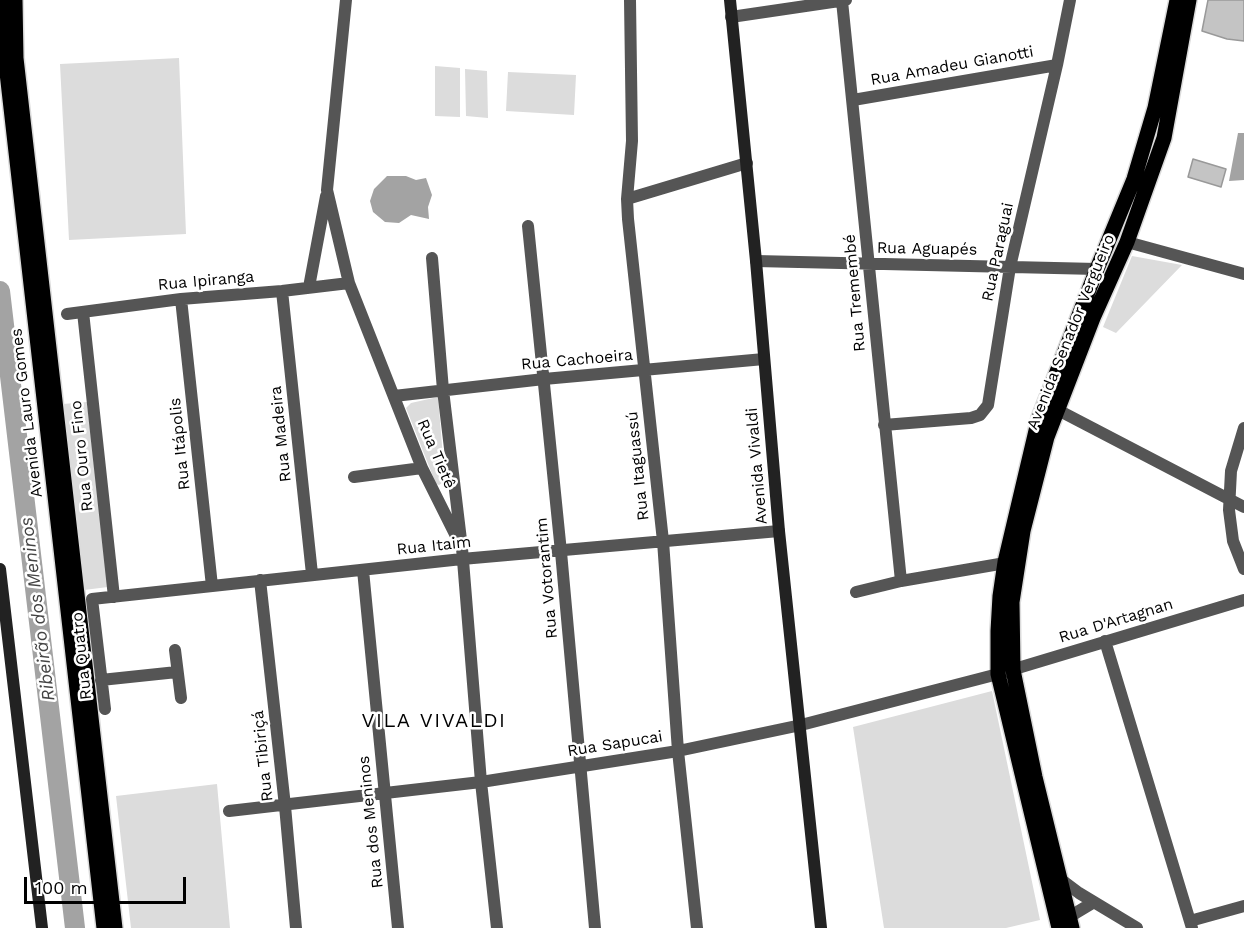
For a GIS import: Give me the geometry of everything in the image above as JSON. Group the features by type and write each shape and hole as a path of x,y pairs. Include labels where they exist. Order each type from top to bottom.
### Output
{"main road":[{"name":"Avenida Lauro Gomes","path":"4,0 5,55 104,928"},
{"name":"Avenida Lauro Gomes","path":"15,0 16,58 115,928"},
{"name":"Avenida Senador Vergueiro","path":"1067,924 1006,672 1012,602 1011,562 1023,531 1052,402 1097,269 1134,179 1155,108 1177,0"},
{"name":"Avenida Senador Vergueiro","path":"1052,402 1127,242 1164,138 1189,0"},
{"path":"1115,228 1127,242"},
{"path":"1097,269 1101,300"},
{"name":"Avenida Senador Vergueiro","path":"1006,672 1035,777 1059,878 1067,924"}],"street":[{"name":"Rua Tietê","path":"346,0 327,190 348,283 422,468 462,554 481,782 497,928"},
{"name":"Rua Itaguassú","path":"630,0 632,141 627,199 663,541 678,751 697,928"},
{"name":"Avenida Vivaldi","path":"730,0 747,163 779,531 801,725 820,928"},
{"path":"731,17 793,4 844,0"},
{"name":"Rua Tremembé","path":"844,0 868,264 901,581"},
{"name":"Rua Paraguai","path":"884,425 971,418 985,411 989,399 1010,267 1070,0"},
{"name":"Rua Amadeu Gianotti","path":"853,100 1057,65"},
{"path":"627,199 747,163"},
{"path":"309,287 327,190"},
{"name":"Rua Votorantim","path":"528,226 561,552 595,928"},
{"path":"1127,242 1244,274"},
{"path":"432,258 443,390 462,554"},
{"name":"Rua Aguapés","path":"756,261 1097,269"},
{"name":"Rua Ipiranga","path":"67,314 181,299 348,283"},
{"name":"Rua Madeira","path":"282,291 312,574"},
{"name":"Rua Itápolis","path":"181,299 212,586"},
{"name":"Rua Ouro Fino","path":"82,312 114,597"},
{"name":"Rua Cachoeira","path":"394,396 544,379 764,359"},
{"path":"1052,402 1244,507"},
{"path":"1244,428 1232,471 1229,499 1230,528 1244,569"},
{"path":"354,477 422,468"},
{"path":"432,491 442,492 454,483"},
{"name":"Rua Itaim","path":"92,599 363,570 462,554 561,552 779,531"},
{"path":"856,592 901,581 1011,562"},
{"path":"0,569 42,928"},
{"name":"Rua dos Meninos","path":"363,570 398,928"},
{"name":"Rua Tibiriçá","path":"260,580 296,928"},
{"name":"Rua Quatro","path":"92,599 105,709"},
{"name":"Rua D'Artagnan","path":"1006,672 1244,600"},
{"path":"1105,641 1192,924 1244,906"},
{"path":"175,650 181,698"},
{"path":"101,680 177,672"},
{"name":"Rua Sapucai","path":"229,812 481,782 678,751 801,725 1006,672"},
{"path":"1059,878 1137,928"},
{"path":"1067,924 1094,902"}],"shaded area":[{"path":"179,58 186,234 69,240 60,64"},
{"path":"435,66 460,68 460,117 435,116"},
{"path":"465,69 487,71 488,118 466,116"},
{"path":"508,72 576,75 574,115 506,111"},
{"path":"1238,133 1244,133 1244,180 1229,181"},
{"path":"387,176 406,176 416,180 426,178 432,195 428,207 429,219 411,215 399,223 385,222 373,212 370,201 374,189"},
{"path":"1132,256 1182,265 1116,333 1103,327"},
{"path":"438,397 445,481 439,485 436,484 406,408 411,403"},
{"path":"87,402 108,587 84,590 63,404"},
{"path":"992,691 1040,920 1006,928 884,928 853,727"},
{"path":"217,784 230,928 131,928 116,796"}],"building":[{"path":"1208,0 1244,0 1244,41 1227,39 1202,31"},
{"path":"1193,159 1226,169 1221,187 1188,177"}],"waterway":[{"name":"Ribeirão dos Meninos","path":"0,291 75,928"}],"district":[{"name":"VILA VIVALDI","path":"434,721"}]}
